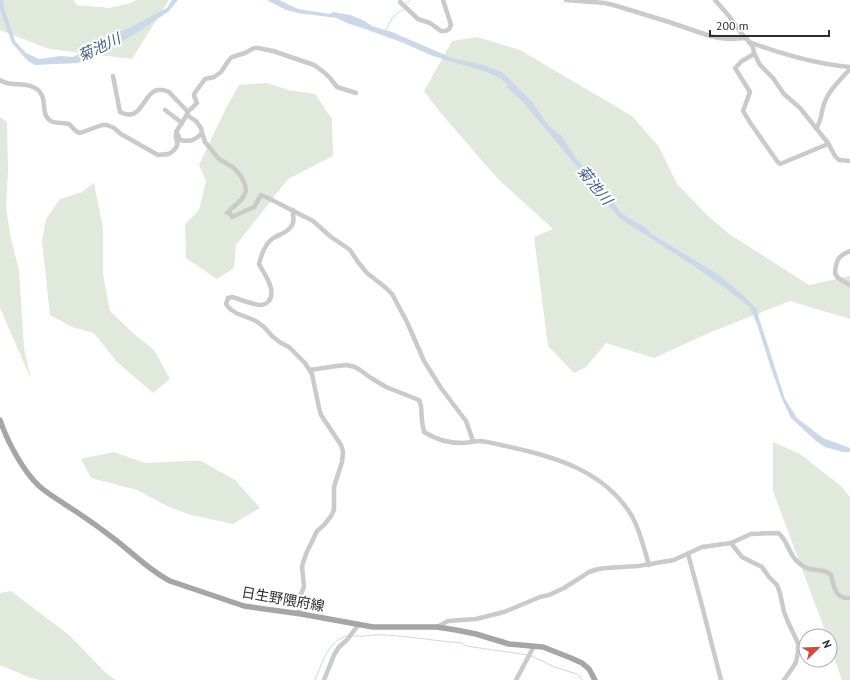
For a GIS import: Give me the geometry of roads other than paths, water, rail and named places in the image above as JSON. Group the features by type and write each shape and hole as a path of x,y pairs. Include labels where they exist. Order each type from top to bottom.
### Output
{"main road":[{"name":"日生野隈府線","path":"0,420 12,448 22,465 30,477 39,486 50,495 94,523 160,576 170,581 244,606 301,614 373,627 436,627 463,631 509,644 543,647 582,663 589,669 595,680"}],"street":[{"path":"400,2 418,19 430,23 441,31 446,31 451,25 443,0"},
{"path":"566,0 605,3 714,37 748,40 771,50 850,68 824,103 819,124 816,128"},
{"path":"715,0 730,16 748,40 760,65 773,78 784,94 800,108 828,144 835,156 839,160 850,161"},
{"path":"0,80 7,84 33,87 39,91 44,102 44,111 47,118 62,124 69,124 77,133 107,124 121,134 158,155 166,155 171,153 177,147 178,144 175,137 176,132 188,113 197,103 194,94 205,79 214,77 232,58 245,54 254,48 273,51 314,65 326,73 336,87 356,92"},
{"path":"754,54 742,61 735,68 750,92 744,111 751,124 777,161 780,164 828,144"},
{"path":"113,76 120,112 124,115 130,115 138,112 152,93 162,90 169,92 196,121 201,128 205,142 219,159 234,168 245,185 246,191 242,199 227,213 230,213 232,217 254,207 261,195 313,221 331,237 346,247 367,274 392,294 407,322 424,361 441,388 466,422 473,441"},
{"path":"166,110 182,123"},
{"path":"176,132 180,140 184,141 194,140 202,133"},
{"path":"293,210 293,224 286,231 271,239 267,244 259,264 272,289 270,300 260,305 232,297 228,298 226,304 236,313 256,321 264,327 273,337 289,347 310,370 322,416 341,445 343,452 342,462 334,487 334,510 331,516 316,531 302,566 304,587 301,594 294,601 301,614"},
{"path":"850,251 838,259 835,273 838,278 850,285"},
{"path":"310,370 337,366 355,368 386,387 419,400 422,406 424,432 431,436 455,443 479,441 540,455 566,463 582,470 592,476 622,501 631,514 649,565"},
{"path":"436,627 448,621 476,619 504,612 540,597 549,595 564,588 589,572 598,569 649,565 674,560 702,547 731,543 751,534 778,533 782,535 791,555 796,560 811,570 824,571 831,575 838,594 841,597 850,598"},
{"path":"731,543 742,557 762,567 776,585 780,593 784,612 798,643 796,662 784,680"},
{"path":"688,554 721,680"},
{"path":"324,680 334,655 359,624"},
{"path":"516,680 534,646"}],"water":[{"name":"菊池川","path":"0,0 3,0 4,8 15,41 26,53 39,59 61,56 73,57 91,48 92,45 105,44 118,33 167,8 172,0 178,0 169,11 135,34 105,51 78,63 35,65 28,61 12,43 0,10"},
{"name":"菊池川","path":"267,0 279,0 298,9 330,14 333,12 350,15 363,20 372,26 392,32 452,58 483,65 502,72 533,103 547,124 561,135 575,157 610,197 621,213 646,228 650,233 719,275 757,309 785,399 797,418 823,438 850,448 850,452 843,452 825,447 816,441 791,418 782,399 750,307 688,262 619,218 521,100 506,87 507,84 501,79 487,72 433,56 401,42 337,18 286,10"}],"waterway":[{"path":"406,4 410,0"},
{"path":"385,32 391,20 396,14 404,9"},
{"path":"353,636 381,635 410,637 463,643 464,645 473,647 528,655"},
{"path":"315,680 323,660 331,647 341,638 348,636"},
{"path":"531,656 554,667 577,674 582,680"}]}
